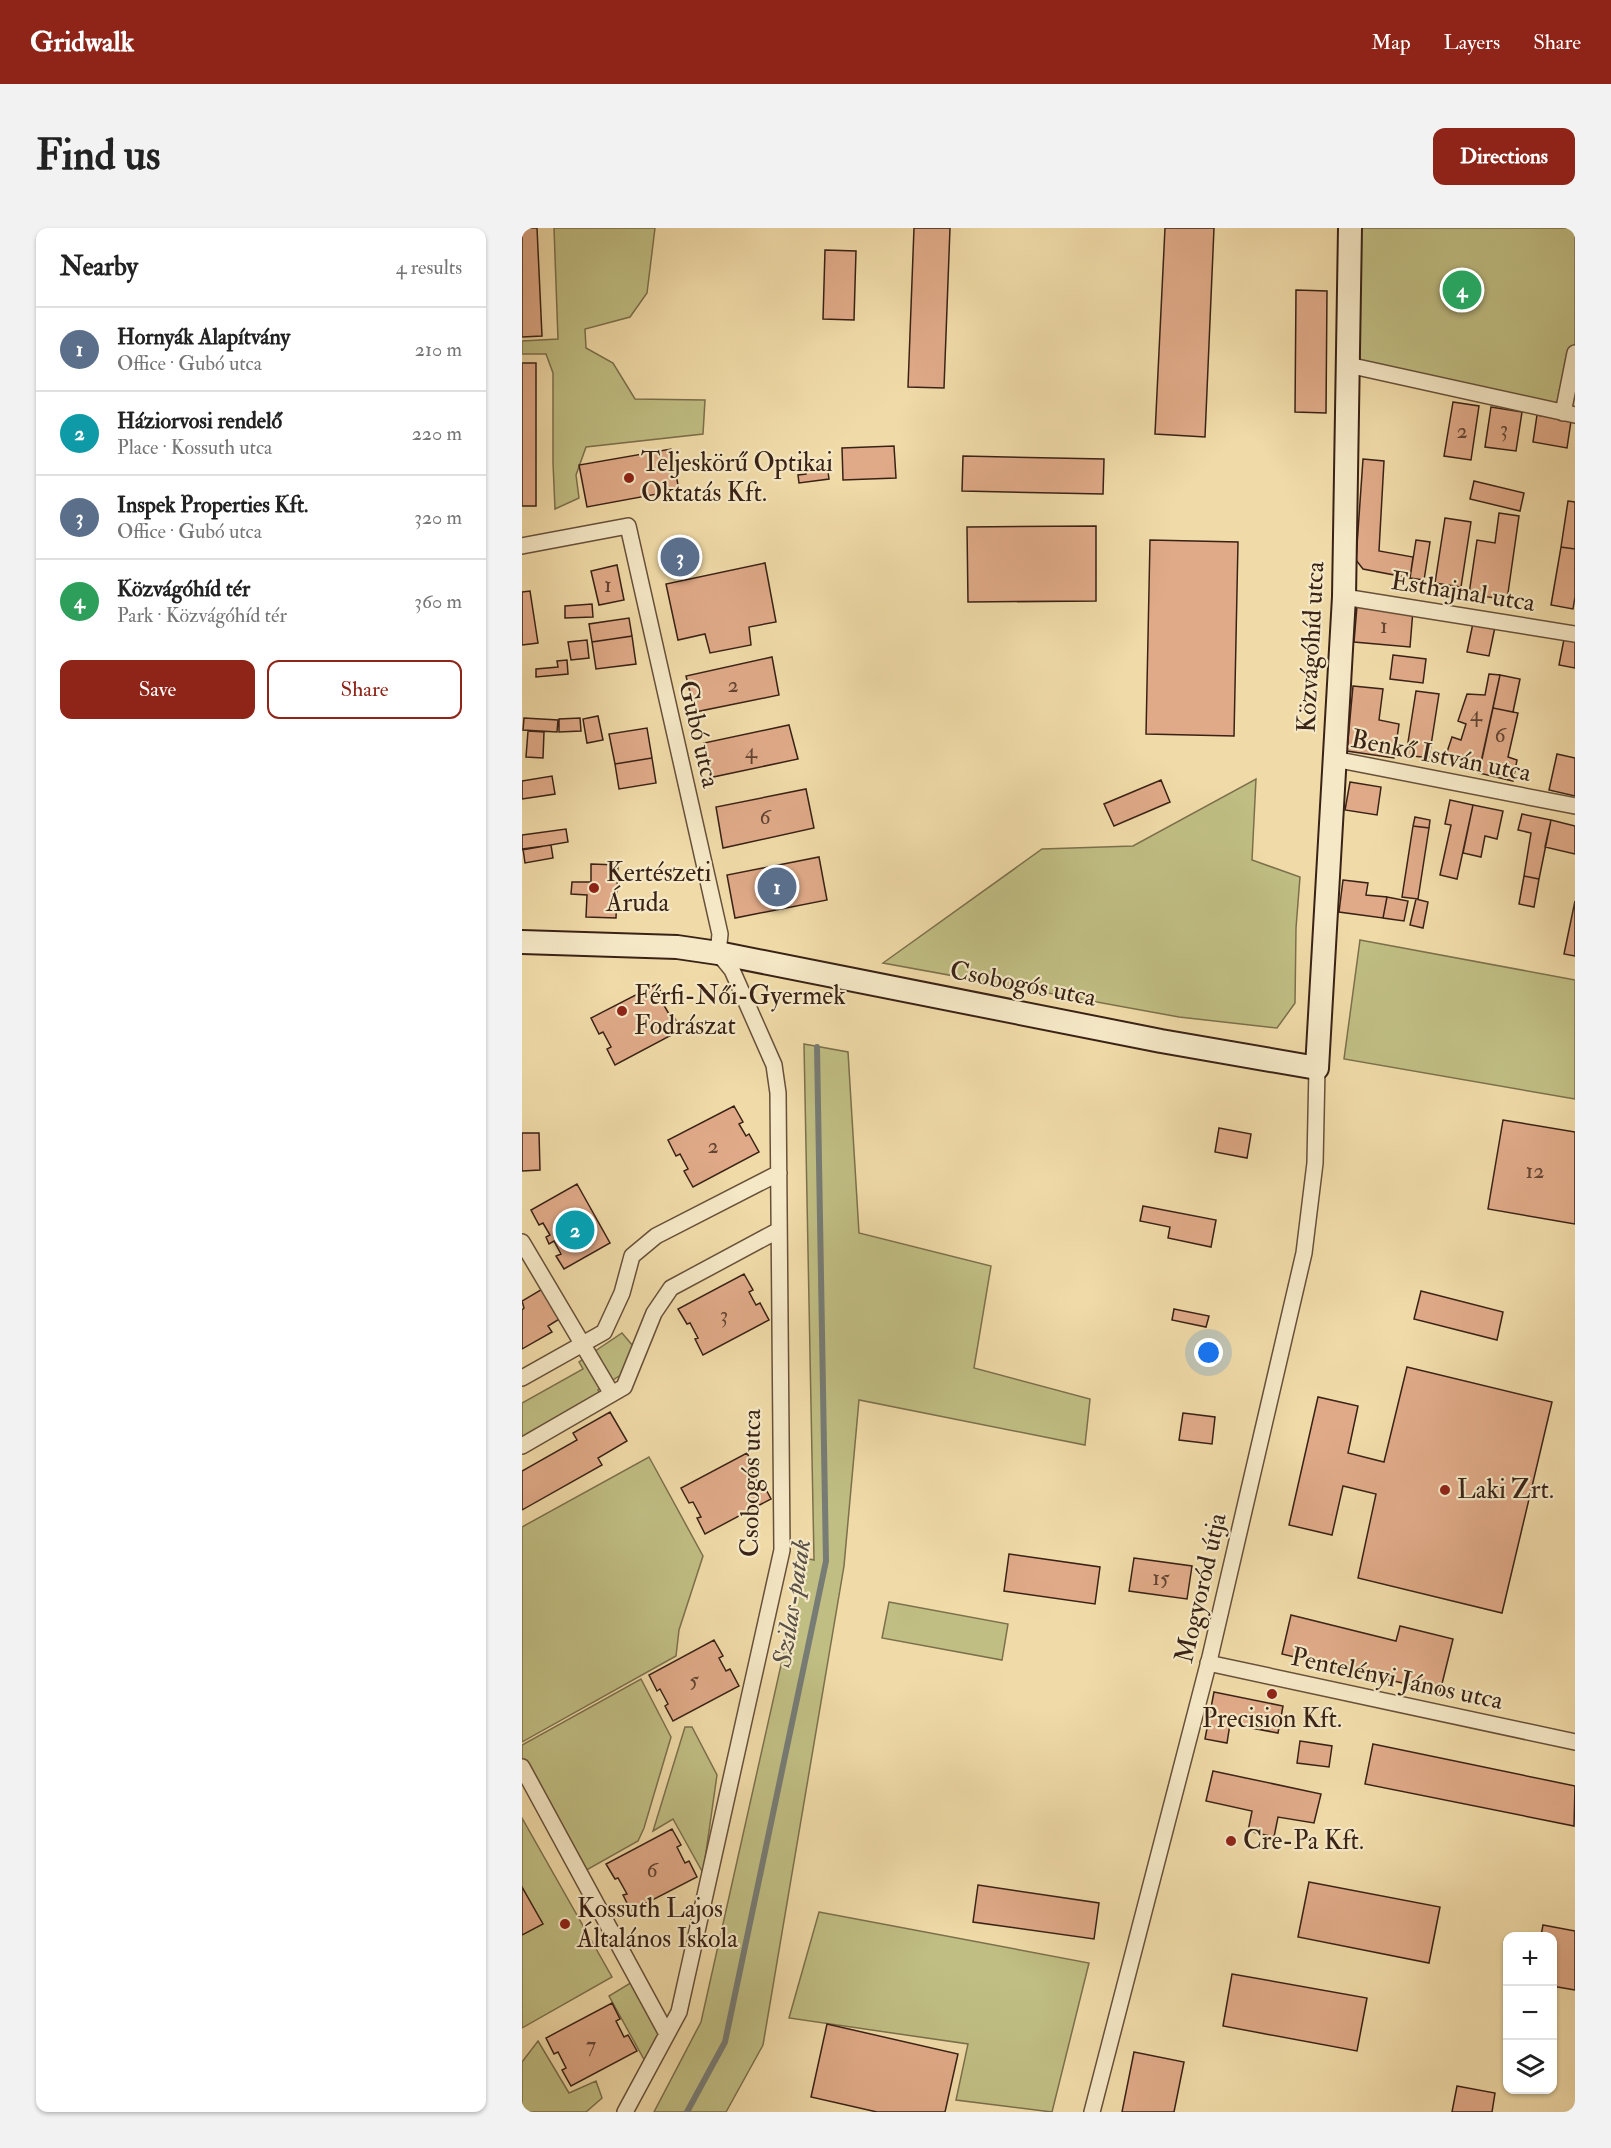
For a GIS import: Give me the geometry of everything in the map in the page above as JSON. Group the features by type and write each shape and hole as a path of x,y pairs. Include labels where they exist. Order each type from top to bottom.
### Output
{"street":[{"name":"Közvágóhíd utca","path":"1317,1068 1344,597 1350,228"},
{"path":"1348,365 1569,415 1575,353"},
{"name":"Gubó utca","path":"522,546 628,526 720,934 718,952"},
{"name":"Esthajnal utca","path":"1344,597 1575,634"},
{"name":"Benkő István utca","path":"1334,759 1575,807"},
{"name":"Csobogós utca","path":"522,942 677,947 718,952 1161,1041 1317,1068"},
{"name":"Csobogós utca","path":"625,2112 679,2012 782,1550 778,1093 774,1065 732,970 718,952"},
{"name":"Mogyoród útja","path":"1092,2112 1208,1664 1304,1253 1315,1163 1317,1068"},
{"path":"522,1378 604,1332 622,1293 632,1256 657,1236 779,1173"},
{"path":"522,1446 624,1388 654,1313 671,1288 779,1230"},
{"path":"522,1242 612,1394"},
{"name":"Pentelényi János utca","path":"1208,1664 1575,1742"},
{"path":"522,1767 667,2034"}],"shaded area":[{"path":"554,228 655,228 647,293 630,317 585,329 586,348 613,363 635,399 705,400 703,434 586,447 576,475 579,498 555,509 553,373 546,354 522,354 522,341 558,339"},
{"path":"1350,228 1575,228 1575,353 1563,413 1348,363"},
{"path":"1256,779 1252,860 1300,877 1296,928 1295,1003 1277,1028 1179,1017 883,963 1042,849 1133,846"},
{"path":"1360,940 1575,980 1575,1099 1344,1059"},
{"path":"804,1044 848,1052 859,1233 991,1266 974,1368 1090,1399 1085,1445 859,1400 844,1566 763,2045 726,2112 654,2112 701,2022 805,1558 814,1560"},
{"path":"622,1333 633,1346 622,1374 598,1390 601,1397 522,1439 522,1403 583,1369 579,1362"},
{"path":"649,1457 703,1556 679,1630 676,1656 522,1742 522,1527"},
{"path":"889,1602 1008,1624 1002,1660 882,1638"},
{"path":"641,1679 671,1737 644,1828 638,1841 583,1872 522,1761 522,1745"},
{"path":"685,1727 692,1727 717,1775 703,1873 673,1819 653,1831"},
{"path":"522,1818 612,1977 522,2028 522,1935 542,1924 522,1887"},
{"path":"819,1912 1089,1963 1052,2112 956,2100 968,2044 789,2018"},
{"path":"637,1979 666,2031 646,2063 609,1996"},
{"path":"538,2041 569,2093 596,2081 602,2098 586,2112 522,2112 522,2062"}],"building":[{"path":"522,228 537,228 542,336 522,337"},
{"path":"914,228 950,228 944,388 908,387"},
{"path":"1165,228 1214,228 1205,437 1155,434"},
{"path":"825,250 856,251 854,320 823,319"},
{"path":"1296,290 1327,291 1326,413 1295,412"},
{"path":"522,363 536,363 536,506 522,506"},
{"path":"1453,402 1479,406 1471,460 1444,456"},
{"path":"1491,407 1522,412 1516,451 1485,447"},
{"path":"1537,415 1571,421 1567,448 1533,442"},
{"path":"894,446 896,478 843,480 842,448"},
{"name":"Teljeskörű Optikai Oktatás Kft.","path":"671,449 679,490 587,507 579,465"},
{"path":"963,456 1104,459 1103,494 962,491"},
{"path":"1363,459 1384,461 1379,551 1413,557 1410,578 1363,569 1356,560"},
{"path":"822,466 823,472 828,472 829,479 799,483 798,475 806,474 806,468"},
{"path":"1474,481 1524,493 1520,511 1470,499"},
{"path":"1568,501 1575,502 1575,549 1561,547"},
{"path":"1499,513 1519,516 1507,600 1469,594 1477,540 1495,543"},
{"path":"1445,518 1471,522 1461,587 1435,583"},
{"path":"1096,526 1096,601 968,602 967,527"},
{"path":"680,538 694,543 699,557 694,571 680,576 666,571 661,557 666,543"},
{"path":"1150,540 1238,542 1234,736 1146,734"},
{"path":"1416,540 1430,542 1424,580 1410,578"},
{"path":"1561,547 1575,549 1573,609 1551,605"},
{"path":"765,563 776,622 749,627 751,645 710,653 705,634 678,640 666,584"},
{"path":"617,565 624,600 599,605 591,571"},
{"path":"530,591 538,643 522,645 522,592"},
{"path":"592,604 593,617 565,618 565,606"},
{"path":"1357,606 1413,610 1410,647 1354,642"},
{"path":"629,618 632,636 592,642 589,624"},
{"path":"1473,623 1495,627 1489,656 1467,652"},
{"path":"632,636 636,664 596,669 592,642"},
{"path":"1564,639 1575,641 1575,668 1559,665"},
{"path":"587,640 589,658 571,660 568,642"},
{"path":"1393,655 1426,659 1423,683 1390,679"},
{"path":"772,657 779,695 695,712 686,676"},
{"path":"567,660 568,674 536,677 536,669 558,667 557,661"},
{"path":"1489,674 1500,675 1481,762 1446,755 1452,737 1461,740 1466,724 1458,721 1467,694 1485,695"},
{"path":"1500,675 1520,679 1513,712 1493,708"},
{"path":"1353,686 1383,689 1379,720 1399,724 1394,758 1347,751"},
{"path":"1416,691 1439,694 1429,758 1406,755"},
{"path":"1493,708 1518,713 1508,757 1517,760 1513,781 1479,773"},
{"path":"598,716 603,740 587,743 583,719"},
{"path":"524,718 558,720 557,732 523,730"},
{"path":"580,718 581,731 559,732 559,719"},
{"path":"789,725 798,759 713,777 704,743"},
{"path":"647,728 652,758 615,764 609,734"},
{"path":"528,731 544,732 543,758 526,757"},
{"path":"1557,754 1575,758 1575,796 1549,790"},
{"path":"652,758 656,783 619,789 615,764"},
{"path":"552,776 555,794 522,799 522,781"},
{"path":"1161,780 1170,802 1114,826 1104,804"},
{"path":"1350,782 1381,787 1377,815 1345,810"},
{"path":"806,789 814,828 723,848 716,807"},
{"path":"1450,800 1473,805 1457,879 1440,875 1451,825 1445,824"},
{"path":"1473,805 1503,811 1497,839 1485,836 1481,857 1463,853"},
{"path":"1522,814 1551,820 1539,879 1524,876 1531,833 1518,830"},
{"path":"1415,817 1430,820 1429,828 1413,826"},
{"path":"1551,820 1575,826 1575,854 1545,847"},
{"path":"1413,826 1429,828 1418,899 1402,897"},
{"path":"566,829 568,842 522,850 522,835"},
{"path":"551,845 553,858 525,863 523,849"},
{"path":"819,857 827,900 735,918 727,875"},
{"name":"Kertészeti Áruda","path":"591,864 618,865 616,918 586,917 587,895 571,894 572,882 591,882"},
{"path":"1524,876 1539,879 1534,907 1519,904"},
{"path":"1343,880 1368,883 1366,895 1387,897 1383,918 1339,912"},
{"path":"1387,897 1408,901 1404,921 1383,918"},
{"path":"1416,899 1428,902 1423,928 1410,925"},
{"path":"1575,901 1575,956 1564,954"},
{"path":"657,984 665,1000 662,1002 669,1014 672,1013 681,1030 615,1065 607,1049 611,1047 603,1032 599,1034 591,1018"},
{"path":"734,1106 743,1122 739,1124 746,1136 749,1134 759,1152 693,1187 684,1171 688,1169 680,1154 676,1156 668,1140"},
{"path":"1503,1120 1575,1132 1575,1224 1488,1209"},
{"path":"1219,1128 1251,1134 1247,1158 1215,1152"},
{"path":"522,1133 539,1133 540,1170 522,1171"},
{"path":"577,1184 610,1243 564,1269 556,1256 561,1254 554,1241 549,1244 546,1237 550,1235 543,1223 539,1225 531,1210"},
{"path":"1143,1206 1216,1220 1211,1247 1168,1238 1170,1227 1140,1221"},
{"path":"744,1274 753,1290 749,1292 756,1305 760,1303 769,1320 703,1355 690,1323 687,1324 678,1309"},
{"path":"544,1288 561,1318 548,1326 552,1332 522,1349 522,1310 524,1308 522,1301"},
{"path":"1421,1291 1503,1312 1497,1340 1414,1319"},
{"path":"1174,1309 1209,1316 1206,1327 1172,1320"},
{"name":"Laki Zrt.","path":"1407,1367 1552,1402 1502,1613 1358,1578 1376,1494 1343,1486 1332,1535 1289,1525 1318,1397 1358,1406 1348,1453 1384,1462"},
{"path":"610,1412 627,1441 598,1458 602,1465 522,1510 522,1471 577,1440 573,1433"},
{"path":"1183,1413 1215,1417 1212,1444 1179,1440"},
{"path":"747,1453 755,1469 752,1471 758,1483 762,1482 771,1499 705,1534 697,1518 701,1517 693,1502 689,1503 681,1488"},
{"path":"1009,1554 1100,1567 1095,1604 1004,1591"},
{"path":"1134,1558 1192,1566 1187,1599 1129,1591"},
{"path":"1291,1615 1396,1641 1400,1626 1453,1639 1440,1692 1282,1654"},
{"path":"714,1640 723,1656 719,1658 726,1671 730,1669 739,1686 673,1721 665,1706 668,1704 660,1689 657,1691 649,1675"},
{"path":"1214,1692 1283,1706 1278,1733 1230,1724 1227,1743 1205,1739"},
{"path":"1300,1741 1332,1746 1329,1767 1297,1763"},
{"path":"1373,1744 1575,1786 1574,1826 1365,1784"},
{"path":"1213,1771 1321,1794 1314,1823 1278,1817 1274,1837 1248,1831 1252,1811 1206,1801"},
{"path":"672,1829 681,1845 677,1847 685,1863 689,1861 697,1877 631,1911 623,1895 627,1894 618,1878 615,1879 606,1864"},
{"path":"1309,1882 1440,1907 1429,1963 1298,1937"},
{"path":"978,1885 1099,1903 1094,1939 973,1922"},
{"path":"522,1887 543,1924 522,1935"},
{"path":"1543,1925 1575,1931 1575,1990 1557,1987 1557,1932 1542,1932"},
{"path":"1232,1974 1367,1998 1357,2051 1223,2026"},
{"path":"612,2003 620,2019 616,2021 624,2037 628,2035 637,2051 571,2086 562,2070 566,2068 558,2052 554,2054 546,2038"},
{"path":"827,2024 958,2054 945,2112 877,2112 811,2097"},
{"path":"1134,2052 1184,2062 1174,2112 1122,2112"},
{"path":"1457,2086 1495,2093 1492,2112 1452,2112"}],"waterway":[{"name":"Szilas-patak","path":"687,2112 725,2042 826,1561 817,1047"}],"place":[{"name":"Közvágóhíd tér","path":"1462,290"},
{"name":"Teljeskörű Optikai Oktatás Kft.","path":"629,478"},
{"name":"Inspek Properties Kft.","path":"680,557"},
{"name":"Hornyák Alapítvány","path":"777,887"},
{"name":"Kertészeti Áruda","path":"594,888"},
{"name":"Férfi-Női-Gyermek Fodrászat","path":"622,1011"},
{"name":"Háziorvosi rendelő","path":"575,1230"},
{"name":"Laki Zrt.","path":"1445,1490"},
{"name":"Precision Kft.","path":"1272,1694"},
{"name":"Cre-Pa Kft.","path":"1231,1841"},
{"name":"Kossuth Lajos Általános Iskola","path":"565,1924"}]}
